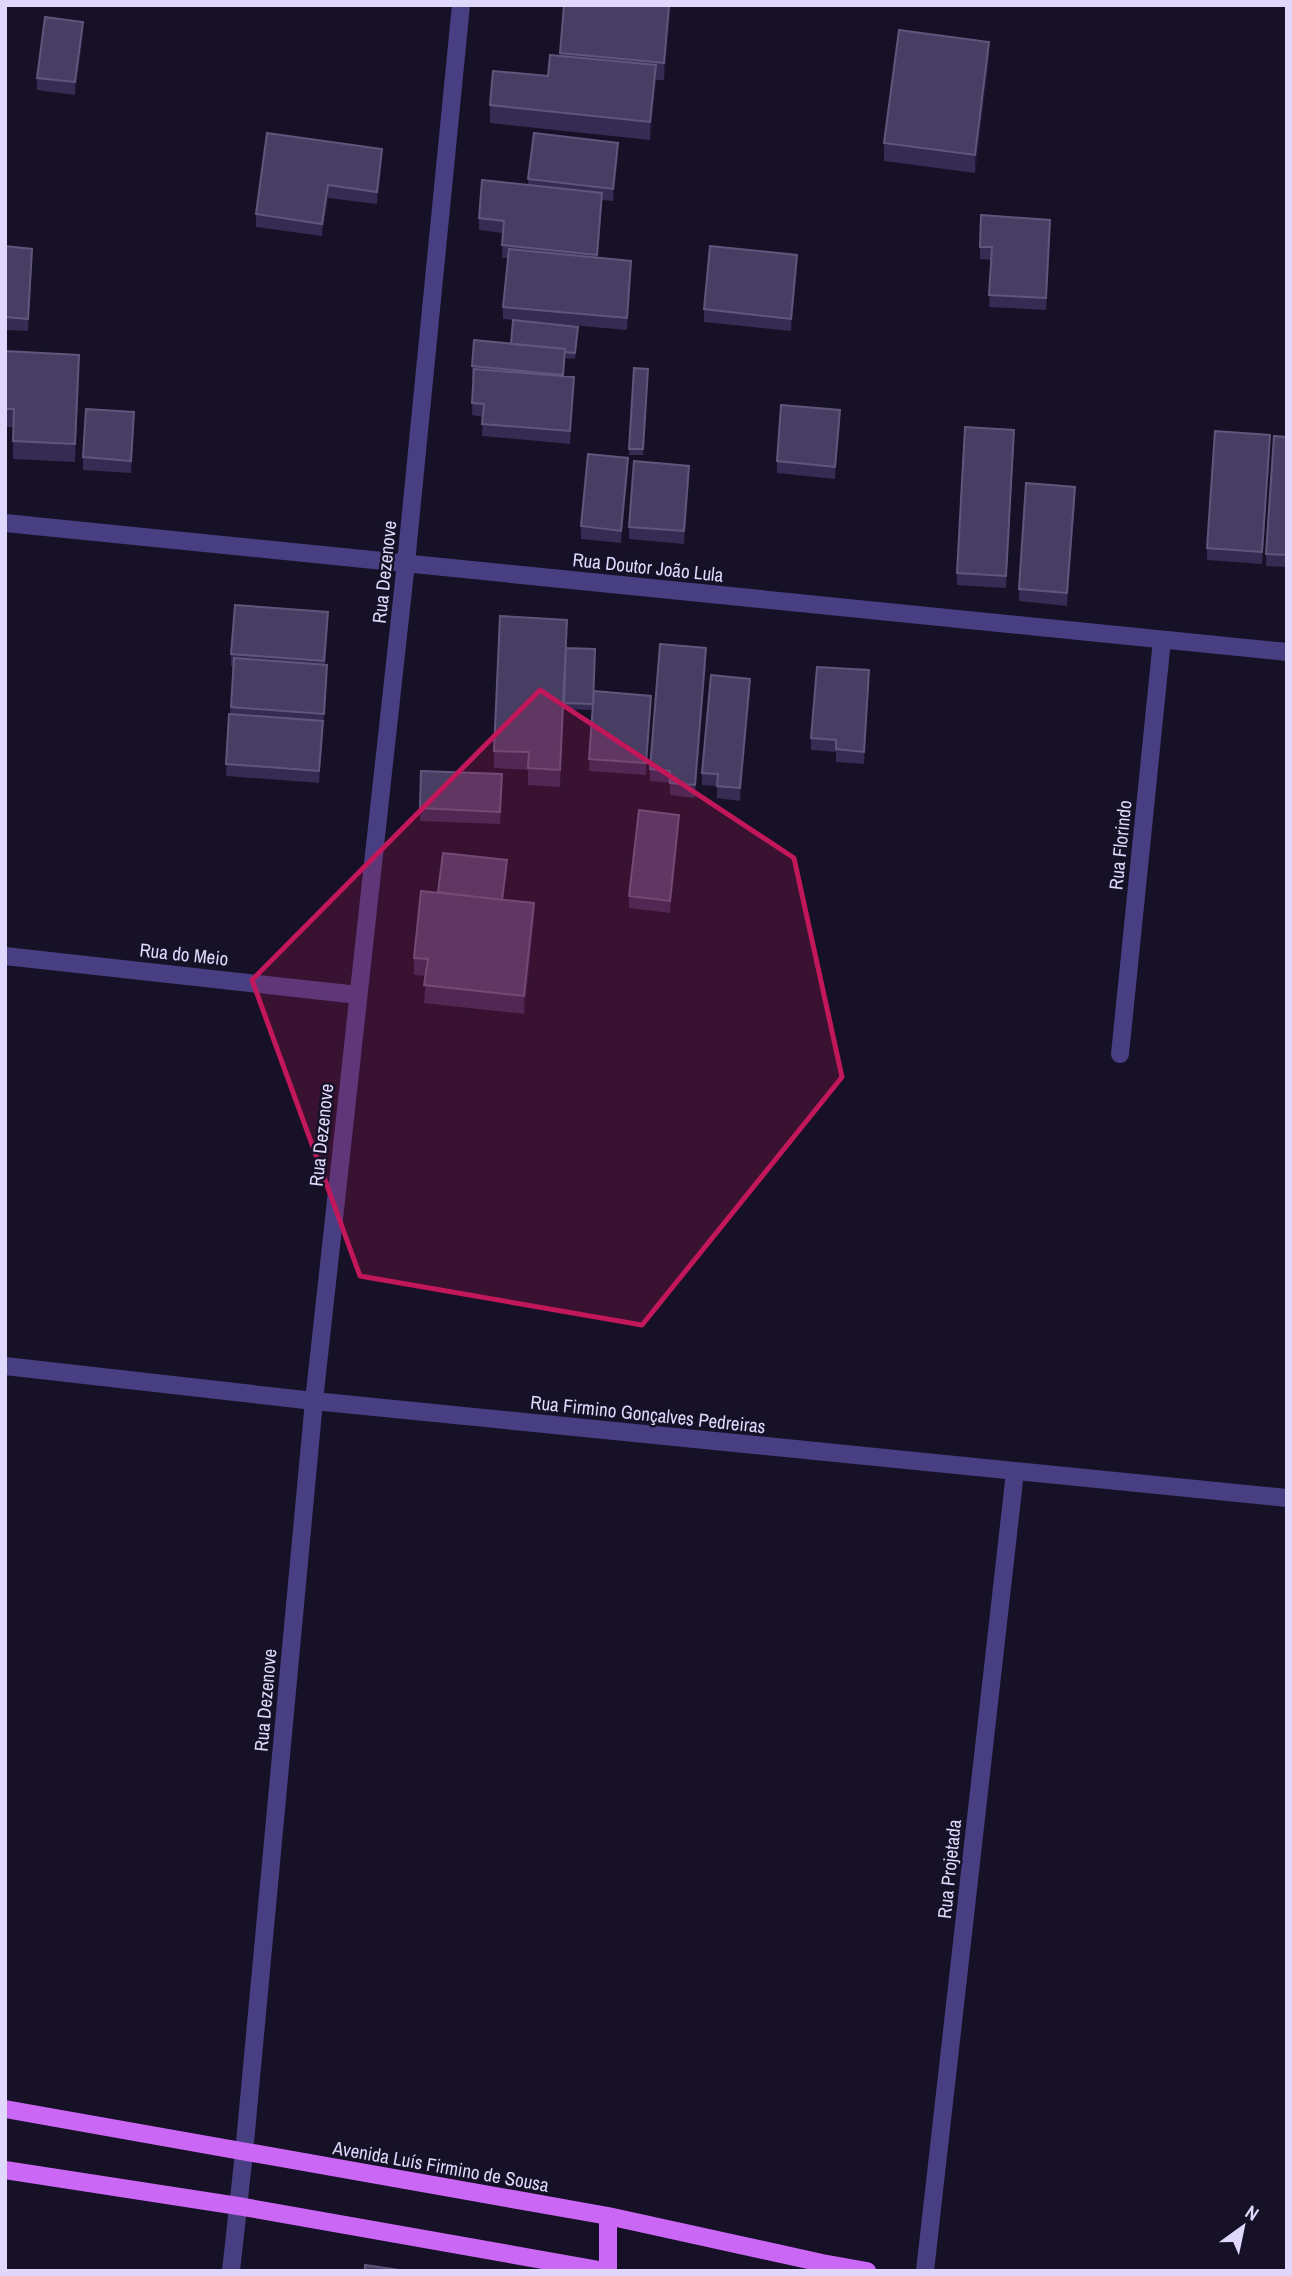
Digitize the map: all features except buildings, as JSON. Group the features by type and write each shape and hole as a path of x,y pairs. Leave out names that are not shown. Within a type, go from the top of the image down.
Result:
{"main road":[{"name":"Avenida Luís Firmino de Sousa","path":"5,2109 608,2216 822,2267 867,2271"},
{"path":"5,2170 237,2206 606,2271 608,2216"}],"street":[{"name":"Rua Dezenove","path":"231,2271 314,1401 407,564 461,5"},
{"name":"Rua Doutor João Lula","path":"5,523 1287,652"},
{"name":"Rua Florindo","path":"1120,1054 1162,640"},
{"name":"Rua do Meio","path":"5,956 358,995"},
{"name":"Rua Firmino Gonçalves Pedreiras","path":"5,1366 314,1401 1287,1498"},
{"name":"Rua Projetada","path":"925,2271 1015,1472"}],"highlighted area":[{"path":"540,690 794,858 842,1077 642,1325 360,1276 252,980"}]}
